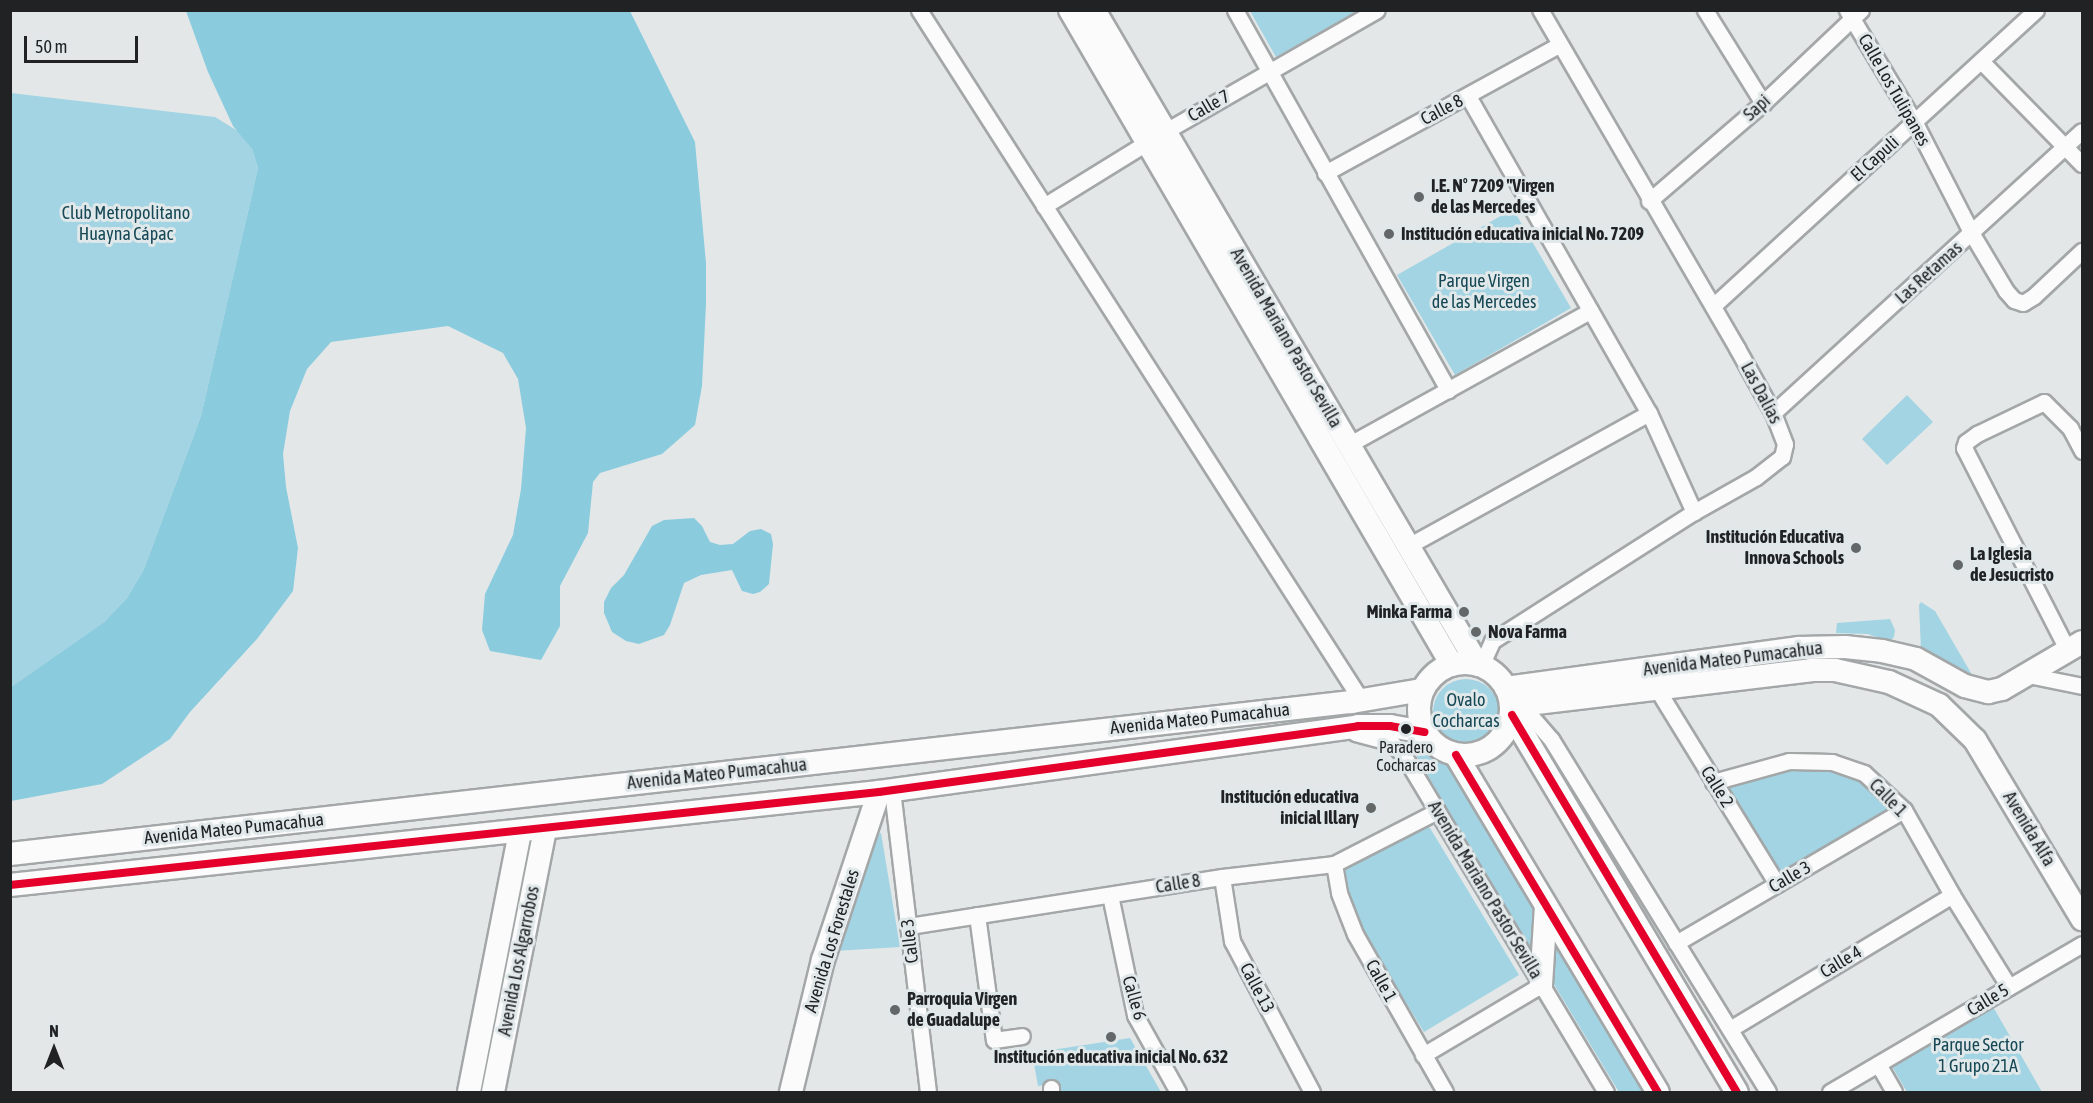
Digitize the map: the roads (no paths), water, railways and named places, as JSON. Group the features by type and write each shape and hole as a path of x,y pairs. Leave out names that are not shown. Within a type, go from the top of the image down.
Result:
{"main road":[{"name":"Avenida Mariano Pastor Sevilla","path":"1070,10 1155,137 1348,445 1480,666"},
{"name":"Avenida Mariano Pastor Sevilla","path":"1094,10 1155,137 1452,665"},
{"name":"Avenida Mateo Pumacahua","path":"1510,704 1799,648 1882,651 1916,659 1965,686 1988,692 2002,689 2075,647"},
{"path":"1510,704 1503,735 1494,745 1476,754 1456,755 1443,751 1424,732 1419,719 1418,704 1422,690 1440,670 1452,665 1480,666 1499,678 1510,704 1737,1092"},
{"name":"Avenida Mateo Pumacahua","path":"1510,704 1810,670 1835,670 1889,682 1939,705 1975,740"},
{"name":"Avenida Mateo Pumacahua","path":"10,854 1361,700 1422,690"},
{"name":"Avenida Mateo Pumacahua","path":"10,885 886,791 1332,729 1372,725 1424,732"},
{"name":"Avenida Alfa","path":"1975,740 2082,919"},
{"path":"1456,755 1658,1092"},
{"name":"Avenida Los Forestales","path":"791,1092 823,960 886,791"},
{"name":"Avenida Los Algarrobos","path":"493,1092 545,829"},
{"name":"Avenida Los Algarrobos","path":"469,1092 520,832"},
{"path":"1542,985 1546,906"}],"street":[{"path":"919,10 1361,700"},
{"path":"1235,10 1448,390"},
{"name":"Calle 7","path":"1044,206 1155,137 1377,10"},
{"name":"Las Dalias","path":"1480,666 1492,640 1694,512 1756,477 1782,457 1784,439 1773,413 1713,306 1540,10"},
{"path":"1705,10 1763,103"},
{"name":"El Capuli","path":"1713,306 2036,10"},
{"name":"Sapi","path":"1650,201 1763,103 1853,13"},
{"name":"Calle Los Tulipanes","path":"1853,13 1915,123 1972,234 2006,291 2014,300 2023,303 2034,296 2082,251"},
{"name":"Calle 8","path":"1325,173 1559,45"},
{"path":"1981,61 2067,146 2082,164"},
{"path":"1468,96 1648,413 1694,512"},
{"name":"Las Retamas","path":"1773,413 1972,234 2082,131"},
{"path":"1348,445 1590,311"},
{"path":"2075,647 1964,448 1966,442 1977,434 2044,402 2070,428 2082,451"},
{"path":"1408,546 1648,413"},
{"path":"2028,675 2082,686"},
{"name":"Calle 2","path":"1657,689 1777,884"},
{"path":"1510,704 1530,715 1551,740 1768,1092"},
{"name":"Avenida Mariano Pastor Sevilla","path":"1332,729 1392,743 1404,756 1603,1091"},
{"name":"Calle 1","path":"1713,782 1789,761 1832,762 1864,773 1904,810 1952,895 2009,987"},
{"name":"Calle 3","path":"886,791 909,926 928,1092"},
{"name":"Calle 3","path":"1676,943 1904,810"},
{"name":"Calle 8","path":"909,926 1222,878 1334,864 1437,811"},
{"name":"Calle 1","path":"1334,864 1347,915 1445,1092"},
{"name":"Calle 13","path":"1222,878 1232,941 1311,1092"},
{"name":"Calle 6","path":"1110,895 1135,1016 1178,1092"},
{"name":"Calle 4","path":"1730,1029 1952,895"},
{"path":"977,915 994,1040 1022,1036"},
{"name":"Calle 5","path":"1830,1092 2082,944"},
{"path":"1423,1055 1542,985"},
{"path":"1878,1064 1894,1092"}],"place":[{"name":"I.E. N° 7209 \"Virgen de las Mercedes","path":"1419,197"},
{"name":"Institución educativa inicial No. 7209","path":"1389,234"},
{"name":"Institución Educativa Innova Schools","path":"1856,548"},
{"name":"La Iglesia de Jesucristo","path":"1958,565"},
{"name":"Minka Farma","path":"1464,612"},
{"name":"Nova Farma","path":"1476,632"},
{"name":"Paradero Cocharcas","path":"1406,729"},
{"name":"Institución educativa inicial Illary","path":"1371,808"},
{"name":"Parroquia Virgen de Guadalupe","path":"895,1010"},
{"name":"Institución educativa inicial No. 632","path":"1111,1037"}],"park label":[{"name":"Club Metropolitano Huayna Cápac","path":"126,224"},
{"name":"Parque Virgen de las Mercedes","path":"1484,292"},
{"name":"Ovalo Cocharcas","path":"1466,711"},
{"name":"Parque Sector 1 Grupo 21A","path":"1978,1056"}]}
